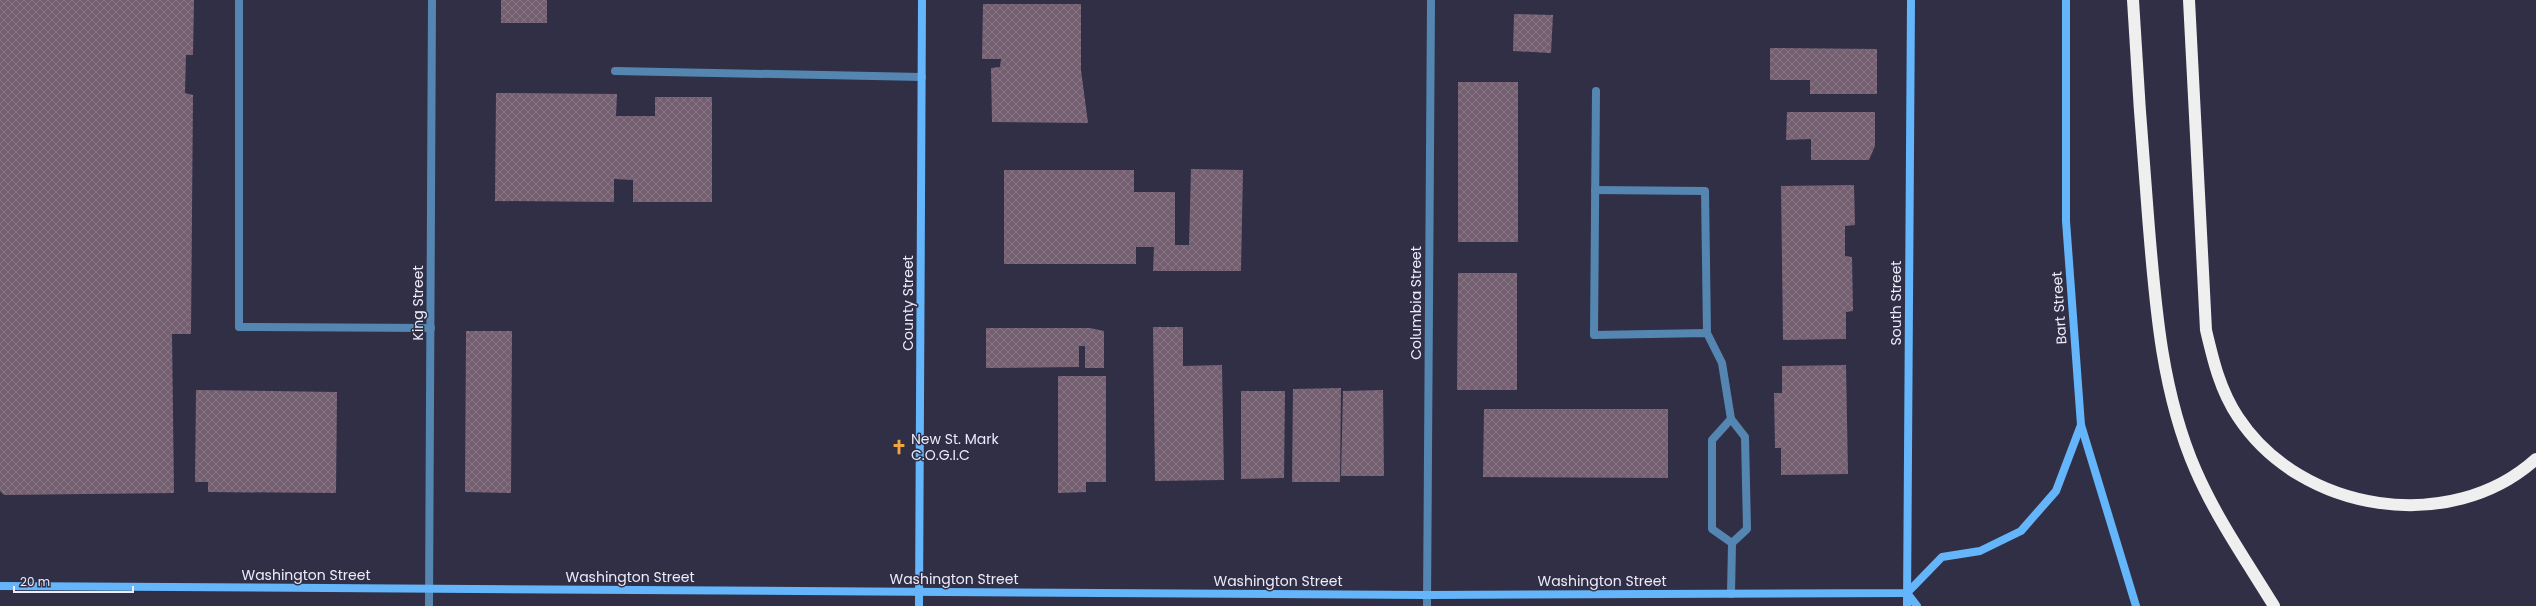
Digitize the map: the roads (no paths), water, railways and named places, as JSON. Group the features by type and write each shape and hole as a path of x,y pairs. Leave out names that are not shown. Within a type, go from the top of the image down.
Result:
{"highway":[{"path":"2133,0 2153,288 2162,354 2177,417 2196,471 2223,524 2274,606"},
{"path":"2189,0 2206,330 2217,377 2238,417 2266,449 2298,476 2335,494 2382,504 2424,505 2462,500 2493,490 2518,476 2536,459"}],"street":[{"path":"239,0 239,327 431,328"},
{"name":"King Street","path":"429,606 432,0"},
{"name":"County Street","path":"919,606 922,0"},
{"name":"Columbia Street","path":"1427,606 1431,0"},
{"name":"South Street","path":"1907,606 1911,0"},
{"name":"Bart Street","path":"2066,0 2066,220 2081,425 2136,606"},
{"path":"616,71 922,77"},
{"path":"1596,91 1594,335 1707,333"},
{"path":"1595,190 1705,191 1707,333 1722,363 1731,419 1746,437 1747,529 1732,543 1731,594"},
{"path":"1731,419 1712,440 1712,529 1732,543"},
{"path":"1917,606 1907,593 1942,557 1980,551 2021,531 2056,491 2081,425"},
{"name":"Washington Street","path":"0,586 1427,595 1907,593"}],"place":[{"name":"New St. Mark C.O.G.I.C","path":"899,447"}]}
